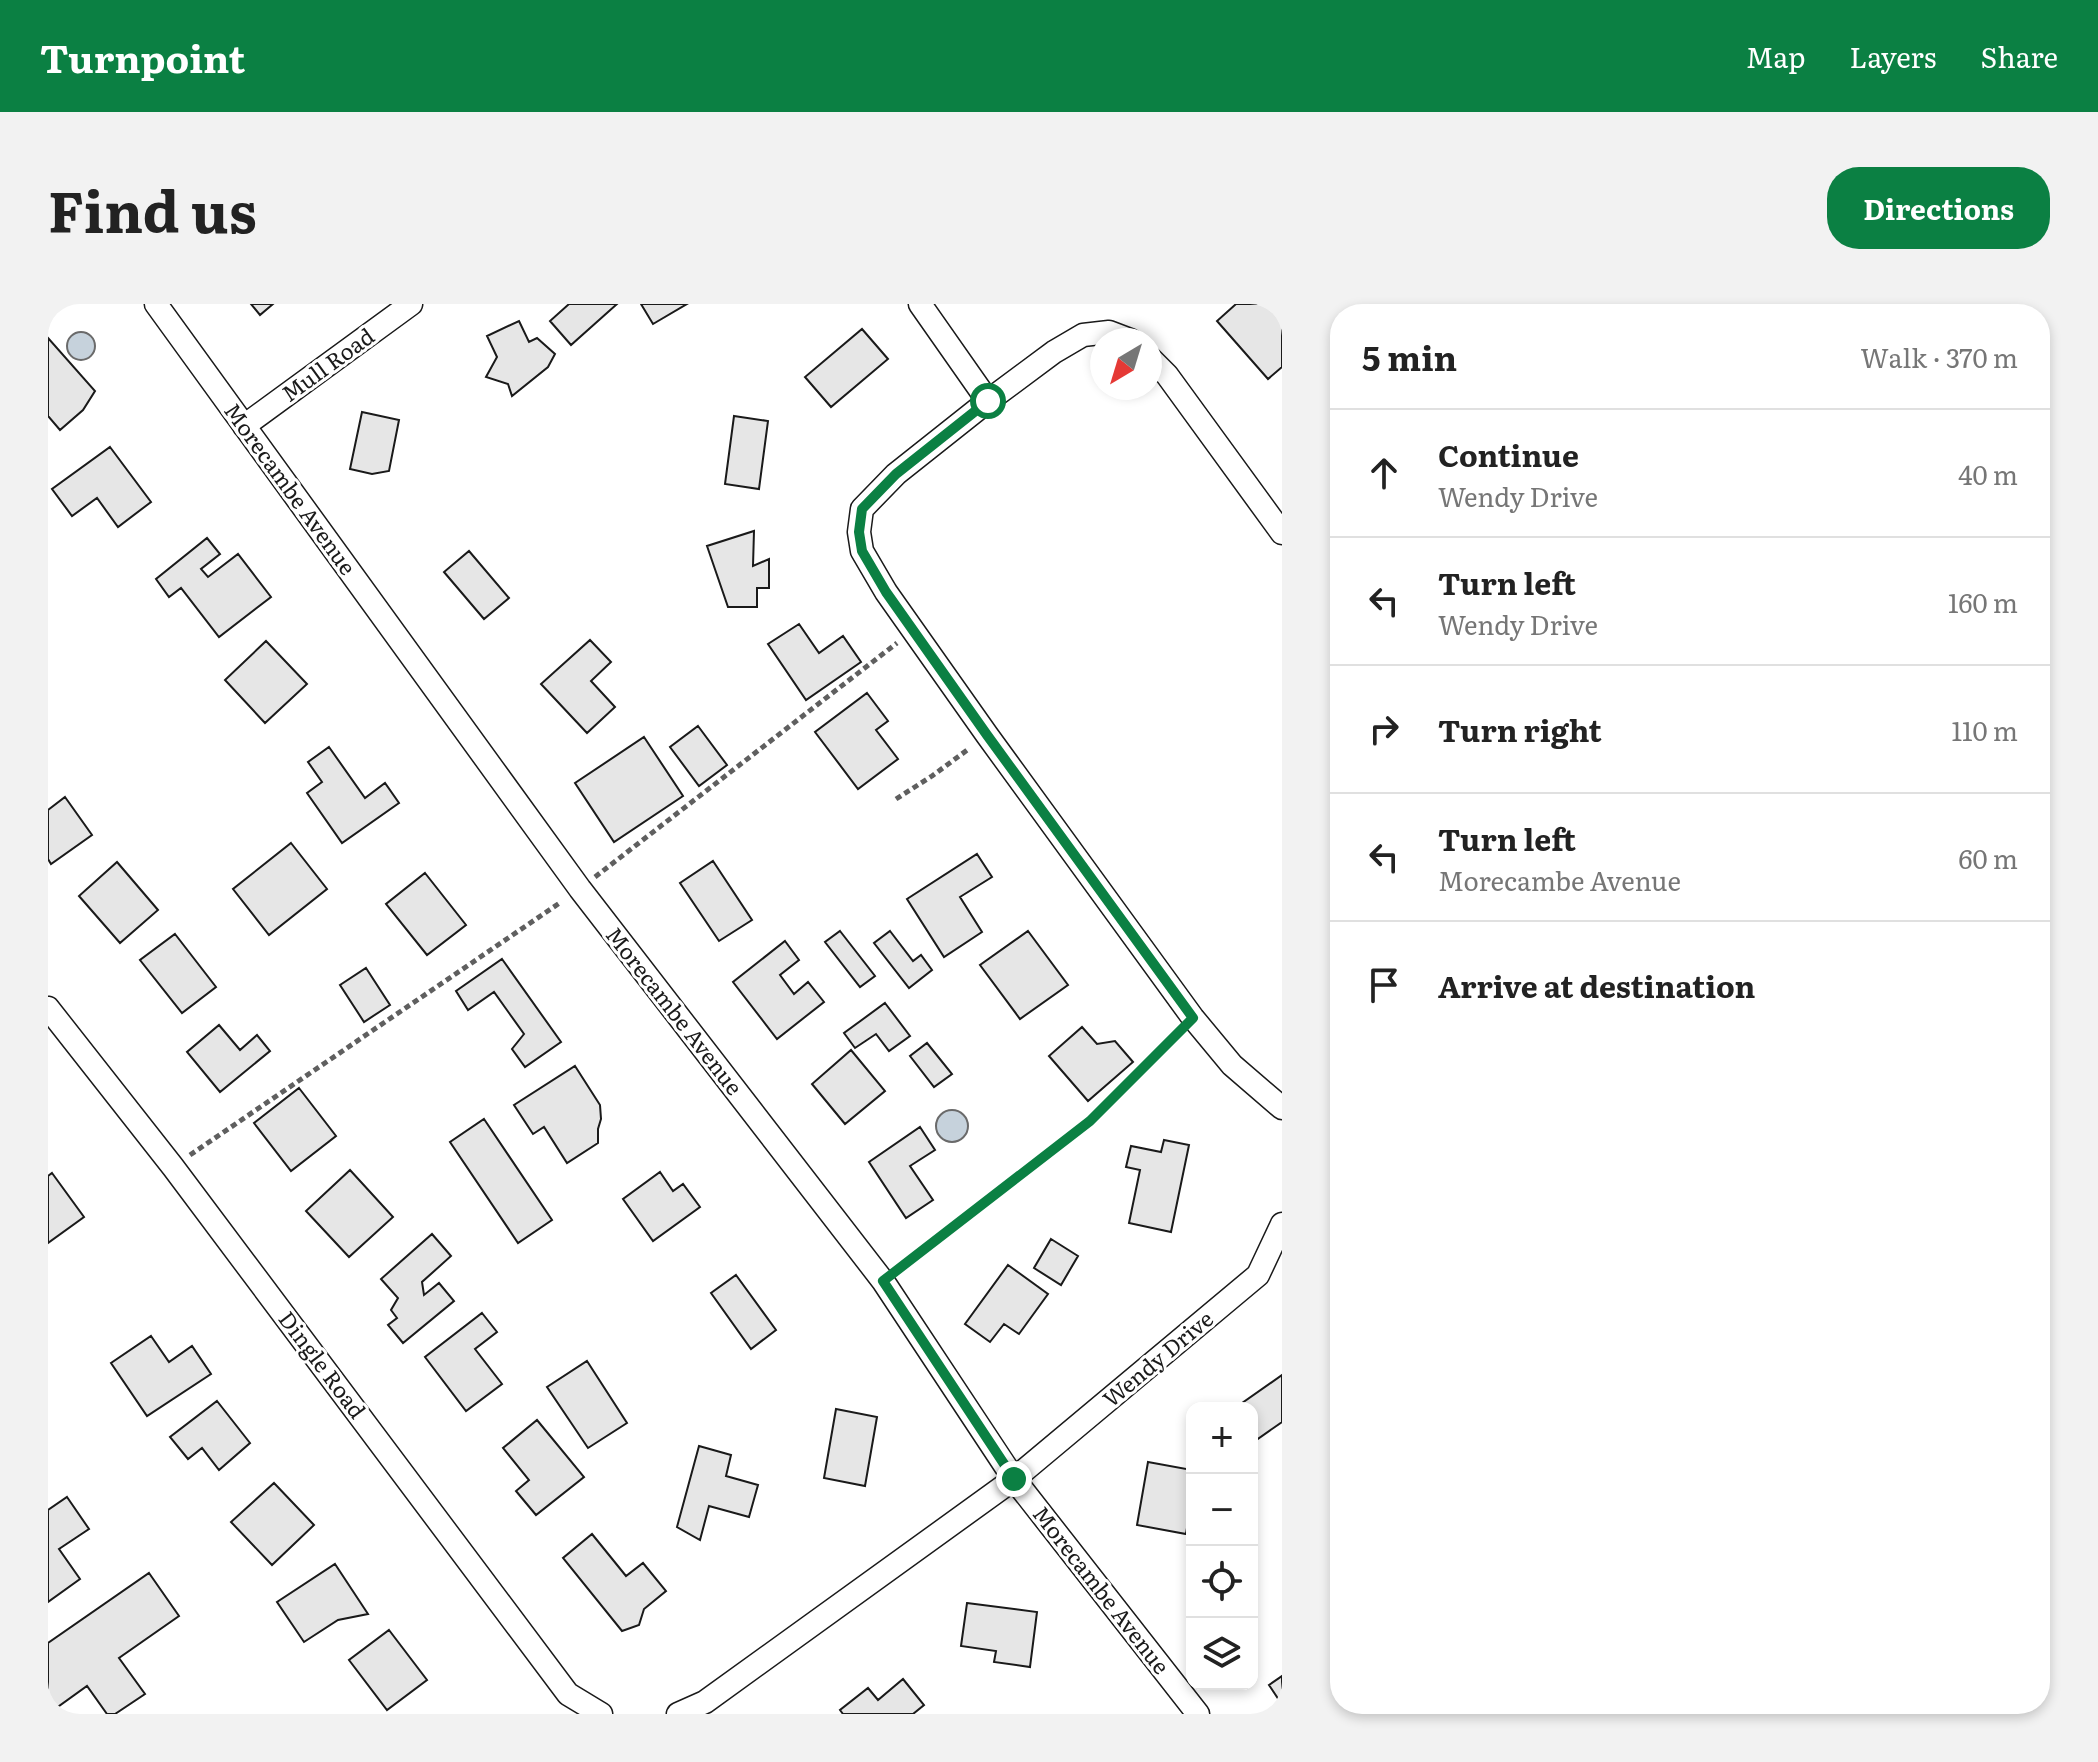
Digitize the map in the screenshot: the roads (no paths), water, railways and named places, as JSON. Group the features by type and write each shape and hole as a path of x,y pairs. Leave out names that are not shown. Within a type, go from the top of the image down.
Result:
{"street":[{"name":"Morecambe Avenue","path":"156,304 580,889 883,1281 1014,1479 1198,1714"},
{"name":"Mull Road","path":"244,426 411,304"},
{"path":"920,304 988,401"},
{"path":"1090,334 1054,352 896,474 862,509 859,532 862,551 886,592 987,735 1193,1018 1232,1065 1282,1108"},
{"path":"1162,370 1282,533"},
{"name":"Dingle Road","path":"48,1008 173,1167 568,1694 601,1714"},
{"name":"Wendy Drive","path":"1014,1479 1258,1275 1282,1224"},
{"path":"678,1714 705,1702 1014,1479"}]}
